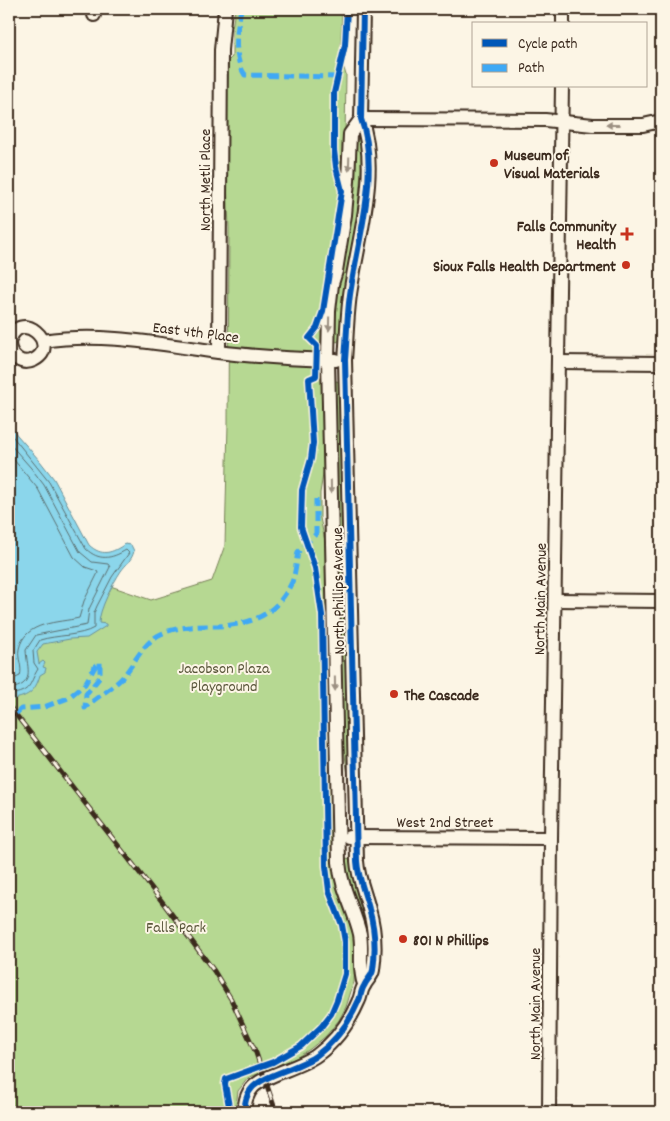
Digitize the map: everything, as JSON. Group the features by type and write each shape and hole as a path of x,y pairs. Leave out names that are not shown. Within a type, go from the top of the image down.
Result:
{"street":[{"name":"North Metli Place","path":"219,352 221,50 225,9"},
{"name":"North Phillips Avenue","path":"244,1112 246,1097 251,1088 301,1064 317,1055 328,1045 350,1017 364,984 372,976 375,959 374,936 369,907 358,873 356,837 345,360 351,288 368,181 367,134 361,118 362,9"},
{"path":"563,9 563,22"},
{"name":"North Main Avenue","path":"549,1112 562,88"},
{"name":"North Phillips Avenue","path":"361,118 350,134 345,215 329,311 328,360 338,837 341,878 360,934 362,952 360,974 364,984"},
{"path":"361,118 562,122 593,125 643,124 661,121"},
{"path":"23,327 34,329 43,341 41,352 33,360 27,362 16,358 12,354 9,343 13,332 23,327"},
{"name":"East 4th Place","path":"43,341 71,337 150,341 219,352 345,360"},
{"path":"558,362 661,364"},
{"path":"555,600 661,601"},
{"name":"West 2nd Street","path":"338,837 551,838"}],"green space":[{"name":"Falls Park","path":"235,9 342,9 341,50 346,75 345,137 325,462 320,493 320,518 327,550 334,846 356,944 354,982 346,1007 339,1020 326,1036 296,1058 248,1078 238,1091 235,1112 9,1112 9,498 96,581 151,600 212,581 225,545 229,228 226,158 228,61 232,57 232,29"},
{"path":"356,139 360,139 362,143 359,193 340,340 337,342 333,340 333,337"},
{"path":"334,382 340,383 346,587 338,588"},
{"path":"338,604 346,604 350,774 348,775 341,729"},
{"path":"346,858 351,859 366,915 370,947 367,948 349,888 344,860"}],"water":[{"path":"9,423 54,479 89,545 98,551 107,552 116,550 125,544 131,545 134,551 114,582 104,604 99,623 106,624 106,626 87,638 43,644 37,652 39,664 43,661 45,663 43,667 46,668 45,672 40,675 33,690 25,696 9,700"}],"railway":[{"path":"9,706 214,971 231,999 256,1053 276,1112"}],"marked path":[{"path":"241,9 237,34 237,51 238,60 245,75 338,77"},
{"path":"9,726 12,717 21,709 44,707 68,698 85,684 96,665 100,662 100,677 86,694 85,708 121,679 149,642 161,634 182,628 242,623 262,616 271,610 286,593 292,582 298,552 316,534 316,499"}],"cycle path":[{"path":"230,1112 225,1084 226,1079 273,1062 301,1046 321,1027 331,1014 345,974 345,942 342,925 329,891 326,866 322,615 315,568 301,527 302,490 311,459 313,443 309,379 316,376 317,346 309,338 317,328 323,311 342,191 334,150 334,93 345,45 347,9"},
{"path":"244,1112 247,1096 259,1082 310,1060 336,1037 347,1023 355,1008 363,988 371,976 374,962 373,924 360,879 357,861 345,360 350,297 363,225 368,181 369,159 361,119 363,9"}],"place":[{"name":"Museum of Visual Materials","path":"494,163"},
{"name":"Falls Community Health","path":"627,234"},
{"name":"Sioux Falls Health Department","path":"626,265"},
{"name":"The Cascade","path":"394,694"},
{"name":"801 N Phillips","path":"403,939"}],"park label":[{"name":"Jacobson Plaza Playground","path":"224,676"}]}
